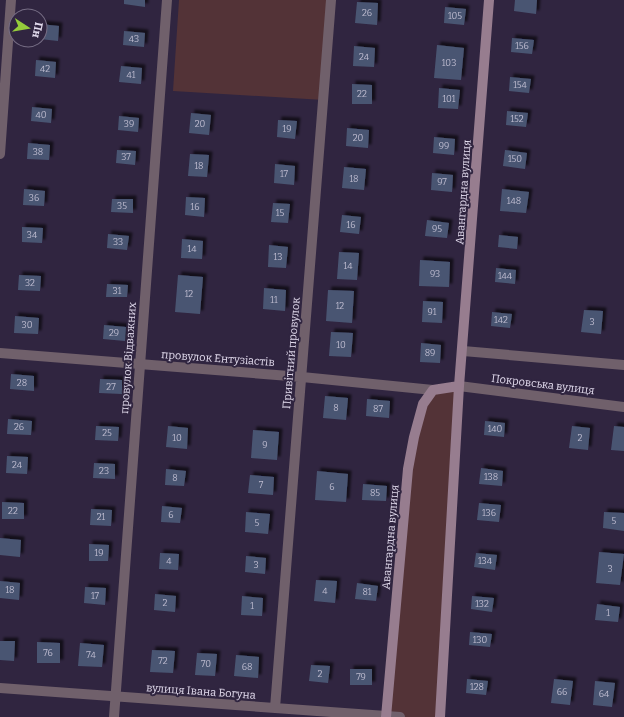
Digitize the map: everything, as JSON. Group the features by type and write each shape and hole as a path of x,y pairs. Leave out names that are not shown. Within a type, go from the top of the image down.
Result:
{"street":[{"path":"0,154 11,0"},
{"name":"провулок Відважних","path":"114,717 167,0"},
{"name":"Привітний провулок","path":"275,708 331,0"},
{"name":"Авангардна вулиця","path":"440,717 459,386 489,0"},
{"path":"462,351 624,365"},
{"name":"провулок Ентузіастів","path":"0,353 302,376 433,390"},
{"path":"433,390 459,386"},
{"name":"Покровська вулиця","path":"459,386 624,407"},
{"name":"Авангардна вулиця","path":"386,716 408,470 414,437 423,404 433,390"},
{"name":"вулиця Івана Богуна","path":"0,688 400,717"}],"shaded area":[{"path":"179,0 331,0 324,100 173,91"},
{"path":"459,386 440,717 386,717 414,437 433,390"}],"building":[{"path":"124,0 145,0 145,7 124,4"},
{"path":"515,0 537,0 536,14 514,11"},
{"path":"357,2 378,3 377,25 355,23"},
{"path":"445,7 466,9 464,25 444,23"},
{"path":"48,25 59,26 58,41 48,40"},
{"path":"124,31 145,33 144,47 123,45"},
{"path":"512,38 534,40 532,54 511,52"},
{"path":"437,45 464,48 461,80 434,78"},
{"path":"354,46 375,48 374,67 353,66"},
{"path":"36,60 56,62 55,78 35,76"},
{"path":"121,66 142,68 141,84 119,82"},
{"path":"510,77 531,79 529,93 509,91"},
{"path":"352,84 372,85 372,104 352,104"},
{"path":"439,88 460,90 458,109 438,108"},
{"path":"32,107 52,109 51,123 31,121"},
{"path":"507,111 528,113 526,127 506,125"},
{"path":"191,113 211,115 209,135 189,133"},
{"path":"119,116 139,118 138,132 118,130"},
{"path":"278,120 297,121 295,139 277,137"},
{"path":"347,128 369,130 368,148 346,146"},
{"path":"434,137 455,139 454,155 433,153"},
{"path":"28,143 50,145 49,160 27,159"},
{"path":"117,150 136,151 135,165 116,163"},
{"path":"505,150 527,153 525,169 503,166"},
{"path":"190,154 209,155 207,177 188,176"},
{"path":"275,164 295,166 294,185 274,183"},
{"path":"344,167 366,169 364,190 342,188"},
{"path":"432,173 453,175 452,192 431,190"},
{"path":"24,189 45,191 44,206 23,205"},
{"path":"502,189 529,192 526,213 500,211"},
{"path":"186,197 205,198 204,217 185,215"},
{"path":"112,199 133,199 133,213 111,212"},
{"path":"273,203 290,204 288,223 271,222"},
{"path":"342,215 361,217 359,234 340,232"},
{"path":"427,220 449,223 447,238 425,236"},
{"path":"22,227 43,228 42,243 22,242"},
{"path":"108,234 129,236 127,250 107,248"},
{"path":"499,235 518,237 517,249 498,247"},
{"path":"182,239 203,241 202,259 181,258"},
{"path":"269,245 288,247 286,268 268,267"},
{"path":"339,252 359,253 357,280 337,279"},
{"path":"420,260 450,262 449,287 419,286"},
{"path":"496,268 516,270 515,284 495,282"},
{"path":"19,275 41,276 40,291 18,290"},
{"path":"178,275 203,277 200,314 175,312"},
{"path":"107,284 128,285 127,297 106,297"},
{"path":"264,288 286,290 285,311 263,309"},
{"path":"328,290 354,291 352,323 326,321"},
{"path":"423,301 443,302 442,323 422,322"},
{"path":"584,310 603,311 601,334 581,332"},
{"path":"492,312 512,314 510,328 491,326"},
{"path":"15,316 39,318 38,334 14,333"},
{"path":"104,325 126,327 125,341 103,339"},
{"path":"331,332 353,333 351,357 329,356"},
{"path":"421,343 441,345 440,363 420,362"},
{"path":"11,374 34,376 34,391 10,389"},
{"path":"100,379 122,380 122,394 99,393"},
{"path":"325,396 348,398 346,420 323,418"},
{"path":"367,399 390,401 389,418 366,416"},
{"path":"8,419 32,421 31,435 7,434"},
{"path":"485,421 505,423 504,437 484,435"},
{"path":"96,426 119,427 118,441 95,440"},
{"path":"168,426 188,428 187,449 166,447"},
{"path":"572,426 590,428 588,450 569,448"},
{"path":"614,426 624,427 624,451 611,450"},
{"path":"253,430 279,432 277,460 251,458"},
{"path":"7,456 28,457 27,474 6,473"},
{"path":"94,463 115,464 115,479 93,478"},
{"path":"481,468 503,471 502,486 479,484"},
{"path":"166,469 186,471 184,486 165,485"},
{"path":"317,471 348,474 346,502 315,500"},
{"path":"250,475 274,477 273,495 248,493"},
{"path":"363,484 387,486 386,501 362,500"},
{"path":"2,502 24,503 24,519 2,519"},
{"path":"479,503 501,505 499,522 477,520"},
{"path":"162,506 182,508 180,523 161,522"},
{"path":"91,509 112,510 111,526 90,525"},
{"path":"246,512 270,514 268,534 245,532"},
{"path":"604,512 624,513 624,531 603,528"},
{"path":"0,538 21,540 20,557 0,555"},
{"path":"89,544 109,545 108,561 89,561"},
{"path":"599,552 624,554 620,585 596,583"},
{"path":"160,553 179,554 178,570 159,569"},
{"path":"476,553 497,555 495,570 474,567"},
{"path":"246,556 266,558 265,574 245,572"},
{"path":"316,580 337,581 335,603 314,601"},
{"path":"0,581 20,583 19,600 0,598"},
{"path":"357,583 378,586 376,601 355,599"},
{"path":"85,587 106,588 105,605 84,603"},
{"path":"155,594 176,596 175,612 154,610"},
{"path":"242,596 263,598 262,616 241,615"},
{"path":"472,596 494,598 492,612 471,609"},
{"path":"597,604 620,607 618,622 595,620"},
{"path":"470,632 492,634 490,647 469,645"},
{"path":"0,641 15,641 14,661 0,660"},
{"path":"37,642 60,643 60,663 37,663"},
{"path":"80,643 104,645 102,667 78,666"},
{"path":"152,650 175,651 173,673 150,672"},
{"path":"197,653 217,654 215,676 195,675"},
{"path":"236,655 259,657 258,678 234,676"},
{"path":"311,665 330,666 328,683 309,681"},
{"path":"350,669 372,669 372,685 350,685"},
{"path":"467,679 488,681 486,695 466,693"},
{"path":"554,679 573,681 570,705 551,703"},
{"path":"595,681 615,683 612,707 593,705"}]}
